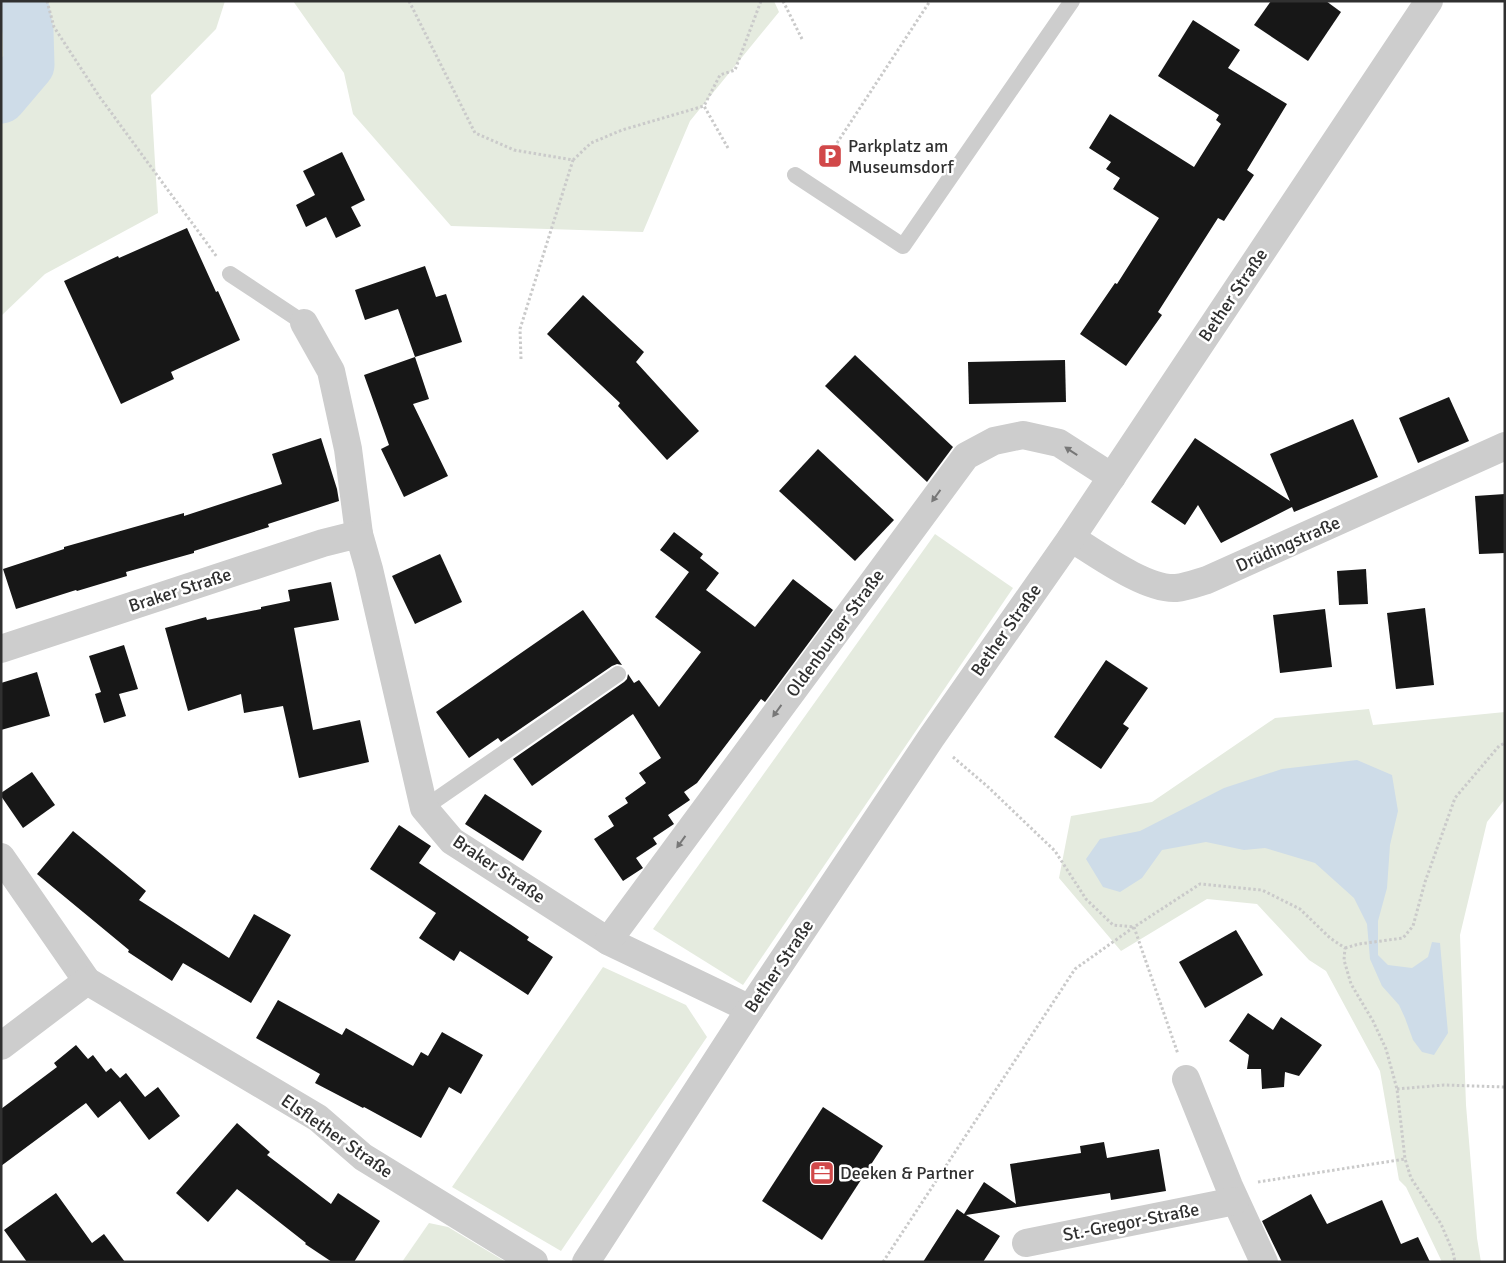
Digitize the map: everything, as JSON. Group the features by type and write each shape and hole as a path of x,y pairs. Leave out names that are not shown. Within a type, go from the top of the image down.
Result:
{"street":[{"name":"Bether Straße","path":"586,1262 750,1009 931,738 1071,538 1429,1"},
{"name":"Braker Straße","path":"304,323 330,371 348,449 359,534 369,569 424,808 452,840 608,941 750,1009"},
{"name":"Oldenburger Straße","path":"608,941 966,456 994,440 1023,435 1059,444 1112,477"},
{"name":"Drüdingstraße","path":"1071,538 1140,580 1156,586 1176,588 1207,580 1505,446"},
{"name":"Braker Straße","path":"1,649 323,543 359,534"},
{"name":"Elsflether Straße","path":"8,866 87,982 318,1118 363,1156 534,1262"},
{"path":"1,1046 87,982"},
{"path":"1186,1079 1232,1194 1264,1262"},
{"name":"St.-Gregor-Straße","path":"1026,1243 1232,1194"}],"lane":[{"path":"795,175 903,246 1072,1"},
{"path":"230,274 304,323"},
{"path":"424,808 618,674"}],"path":[{"path":"47,1 54,27 100,96 230,274"},
{"path":"409,1 475,133 514,150 573,160"},
{"path":"521,359 520,329 573,160 591,143 614,133 704,106 720,75 735,70 761,1"},
{"path":"783,1 803,41"},
{"path":"838,143 930,1"},
{"path":"704,106 728,148"},
{"path":"931,738 987,786 1055,851 1086,898 1113,925 1134,927"},
{"path":"883,1262 1075,969 1134,927 1200,884 1262,890 1300,909 1330,938 1345,948 1359,944 1403,938 1412,926 1425,882 1455,798 1499,746 1505,743"},
{"path":"1134,927 1186,1079"},
{"path":"1345,948 1344,960 1351,984 1373,1021 1386,1049 1397,1089 1405,1159 1411,1178 1441,1224 1453,1252 1454,1262"},
{"path":"1397,1089 1444,1086 1505,1087"},
{"path":"1232,1194 1405,1159"}],"shaded area":[{"path":"1,1 225,1 216,29 151,95 158,213 45,274 1,316"},
{"path":"293,1 774,1 779,12 690,121 643,232 451,226 353,114 344,73"},
{"path":"935,534 1013,588 743,985 653,929"},
{"path":"1369,709 1373,725 1505,712 1505,799 1487,822 1460,935 1466,1105 1477,1238 1481,1262 1442,1262 1406,1187 1399,1180 1380,1071 1326,971 1309,960 1257,904 1207,899 1121,951 1059,878 1071,816 1152,802 1275,718"},
{"path":"1357,760 1392,775 1398,811 1390,845 1387,888 1378,921 1378,955 1388,965 1412,968 1428,957 1432,942 1440,943 1448,1033 1434,1055 1422,1052 1413,1040 1399,1005 1382,986 1370,959 1367,924 1354,898 1315,863 1265,848 1244,850 1206,842 1162,850 1142,878 1120,892 1103,887 1086,859 1100,839 1140,831 1224,788 1282,769"},
{"path":"603,967 686,1005 707,1037 561,1251 452,1187"},
{"path":"429,1223 448,1227 506,1262 402,1262"}],"building":[{"path":"1271,1 1326,1 1341,12 1308,61 1254,25"},
{"path":"1193,20 1240,50 1228,68 1287,104 1247,170 1254,175 1224,221 1218,218 1158,312 1162,315 1126,366 1080,334 1115,283 1117,284 1159,218 1113,189 1120,178 1106,169 1111,162 1089,148 1110,114 1194,167 1221,124 1216,120 1219,115 1158,76"},
{"path":"342,152 365,200 351,207 361,226 336,238 326,217 306,227 296,205 315,195 303,171"},
{"path":"187,228 240,340 171,372 174,379 121,404 64,281 118,256 119,258"},
{"path":"425,266 436,297 446,294 462,342 415,357 398,309 365,320 355,290"},
{"path":"583,295 644,352 636,362 699,431 667,460 618,406 620,403 547,334"},
{"path":"855,355 953,447 927,482 825,386"},
{"path":"415,357 429,399 413,404 448,476 404,497 381,449 389,445 364,375"},
{"path":"1065,360 1066,402 969,404 968,362"},
{"path":"1449,397 1469,441 1418,463 1399,418"},
{"path":"1353,419 1378,477 1294,512 1292,507 1221,543 1198,505 1185,525 1151,502 1195,438 1290,501 1270,454"},
{"path":"321,438 339,501 268,524 269,527 194,551 194,553 126,572 127,576 16,609 3,569 64,549 64,547 184,513 184,516 282,484 272,454"},
{"path":"818,449 894,520 855,561 779,491"},
{"path":"1505,494 1505,553 1479,554 1475,496"},
{"path":"674,532 703,554 700,558 719,573 706,590 755,627 793,579 833,610 765,702 761,699 697,783 684,792 690,800 668,815 674,824 653,838 657,844 636,858 643,868 623,881 594,839 614,826 608,816 628,803 625,798 646,783 639,773 661,758 633,714 532,786 513,759 624,682 628,674 634,683 639,680 659,707 701,652 655,617 689,572 660,550"},
{"path":"440,554 462,602 415,624 392,576"},
{"path":"1366,569 1368,604 1339,605 1337,571"},
{"path":"331,582 339,620 294,628 313,730 360,720 369,762 299,778 283,706 244,713 241,694 188,711 165,628 206,617 207,620 290,601 288,590"},
{"path":"1425,608 1434,685 1396,689 1387,613"},
{"path":"1325,609 1332,667 1280,673 1273,615"},
{"path":"583,610 622,665 612,666 501,742 498,738 469,758 436,712"},
{"path":"124,645 138,689 119,694 126,716 104,723 95,694 101,692 89,656"},
{"path":"1106,660 1148,688 1123,724 1129,728 1101,769 1054,737"},
{"path":"37,672 50,716 1,730 1,683"},
{"path":"32,772 55,805 23,828 1,796 1,793"},
{"path":"485,794 542,831 523,861 465,824"},
{"path":"399,825 431,846 419,863 529,937 527,940 553,957 528,995 460,951 454,961 419,938 436,913 370,869"},
{"path":"73,831 146,891 139,900 229,958 254,914 291,935 251,1003 183,963 172,981 128,952 129,950 37,874"},
{"path":"1236,930 1263,975 1205,1008 1179,962"},
{"path":"278,1000 342,1035 346,1028 413,1066 421,1052 428,1056 442,1032 483,1055 461,1094 449,1087 421,1138 315,1083 320,1074 256,1038"},
{"path":"1248,1013 1273,1030 1281,1017 1322,1045 1299,1076 1285,1072 1284,1087 1262,1089 1261,1069 1247,1069 1249,1055 1229,1041"},
{"path":"76,1045 88,1059 93,1055 106,1072 111,1068 120,1078 126,1073 145,1097 158,1087 180,1116 149,1140 120,1101 98,1118 86,1103 1,1166 1,1109 57,1067 54,1063"},
{"name":"Deeken & Partner","path":"823,1107 883,1146 822,1240 762,1201"},
{"path":"237,1123 270,1152 267,1155 331,1204 338,1193 380,1221 354,1262 332,1262 305,1244 237,1189 208,1222 176,1193"},
{"path":"1104,1142 1107,1158 1159,1149 1166,1191 1111,1200 1110,1193 966,1215 1000,1236 983,1262 923,1262 957,1209 964,1214 984,1182 1016,1204 1010,1164 1081,1153 1080,1146"},
{"path":"56,1193 92,1243 104,1234 125,1262 27,1262 4,1230"},
{"path":"1311,1194 1327,1224 1382,1200 1401,1244 1418,1237 1430,1262 1282,1262 1262,1221"}],"waterway":[{"path":"1,98 29,65 28,31 22,1"}],"place":[{"name":"Parkplatz am Museumsdorf","path":"830,156"},
{"name":"Deeken & Partner","path":"822,1173"}]}
